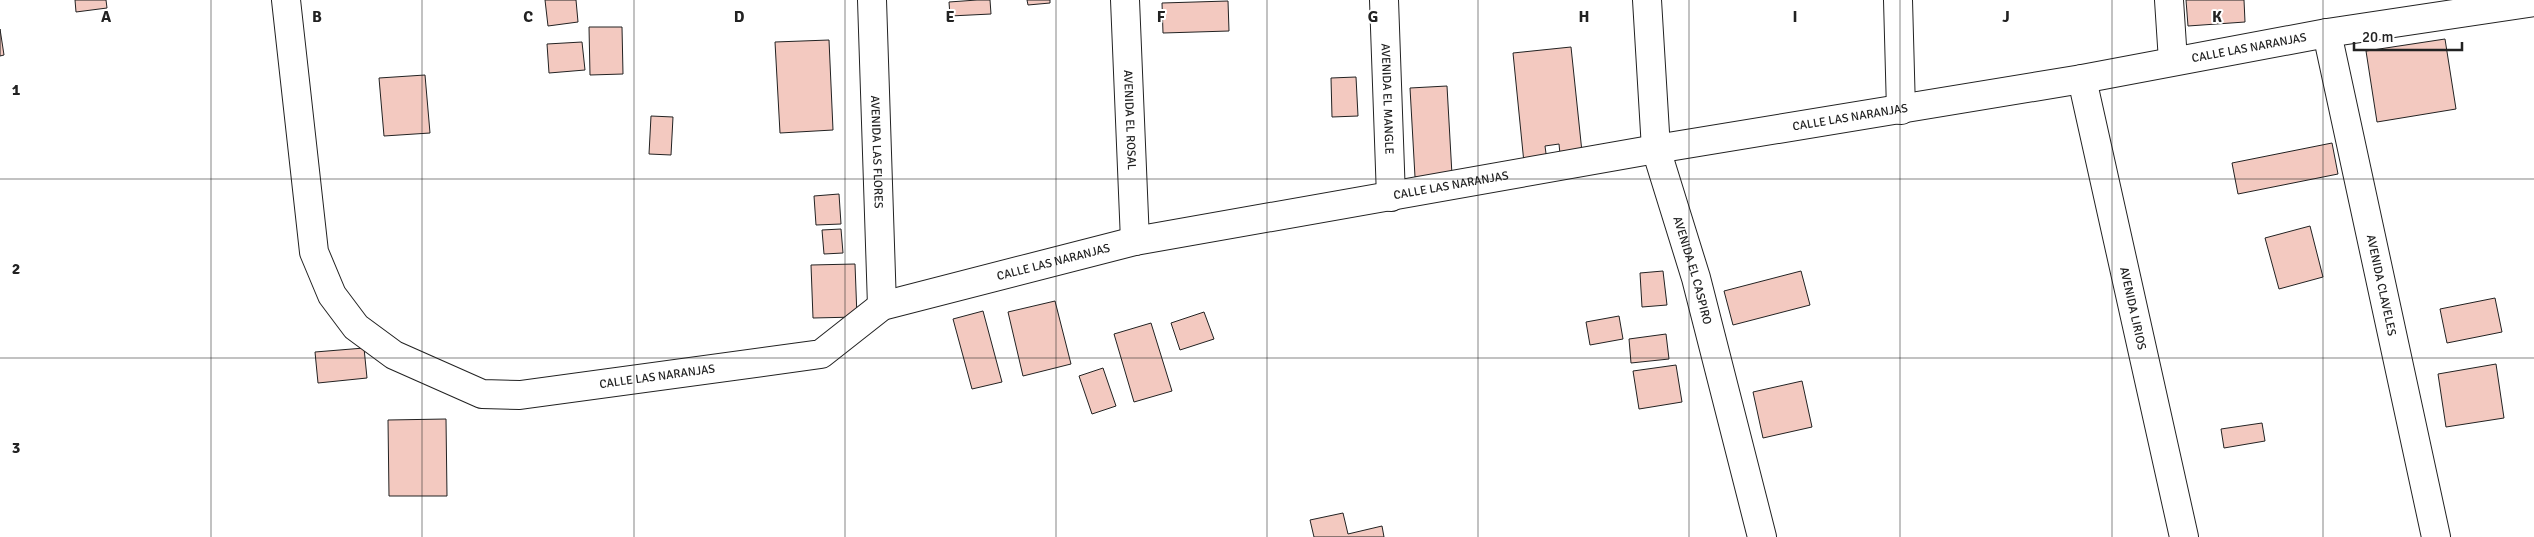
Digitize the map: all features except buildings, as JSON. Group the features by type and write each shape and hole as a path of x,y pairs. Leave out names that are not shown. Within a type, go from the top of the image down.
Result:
{"street":[{"name":"CALLE LAS NARANJAS","path":"286,0 314,252 332,295 356,327 394,355 482,394 520,395 821,354 882,306 1135,240 1391,197 1656,149 2082,79 2327,33 2415,10 2534,2"},
{"name":"AVENIDA LAS FLORES","path":"872,0 882,306"},
{"name":"AVENIDA EL ROSAL","path":"1125,0 1135,240"},
{"name":"AVENIDA EL MANGLE","path":"1384,0 1391,197"},
{"name":"AVENIDA EL CASPIRO","path":"1647,0 1656,149 1696,278 1762,537"},
{"path":"1898,0 1901,110"},
{"path":"2169,0 2172,61"},
{"name":"AVENIDA CLAVELES","path":"2327,33 2436,537"},
{"name":"AVENIDA LIRIOS","path":"2082,79 2184,537"}]}
